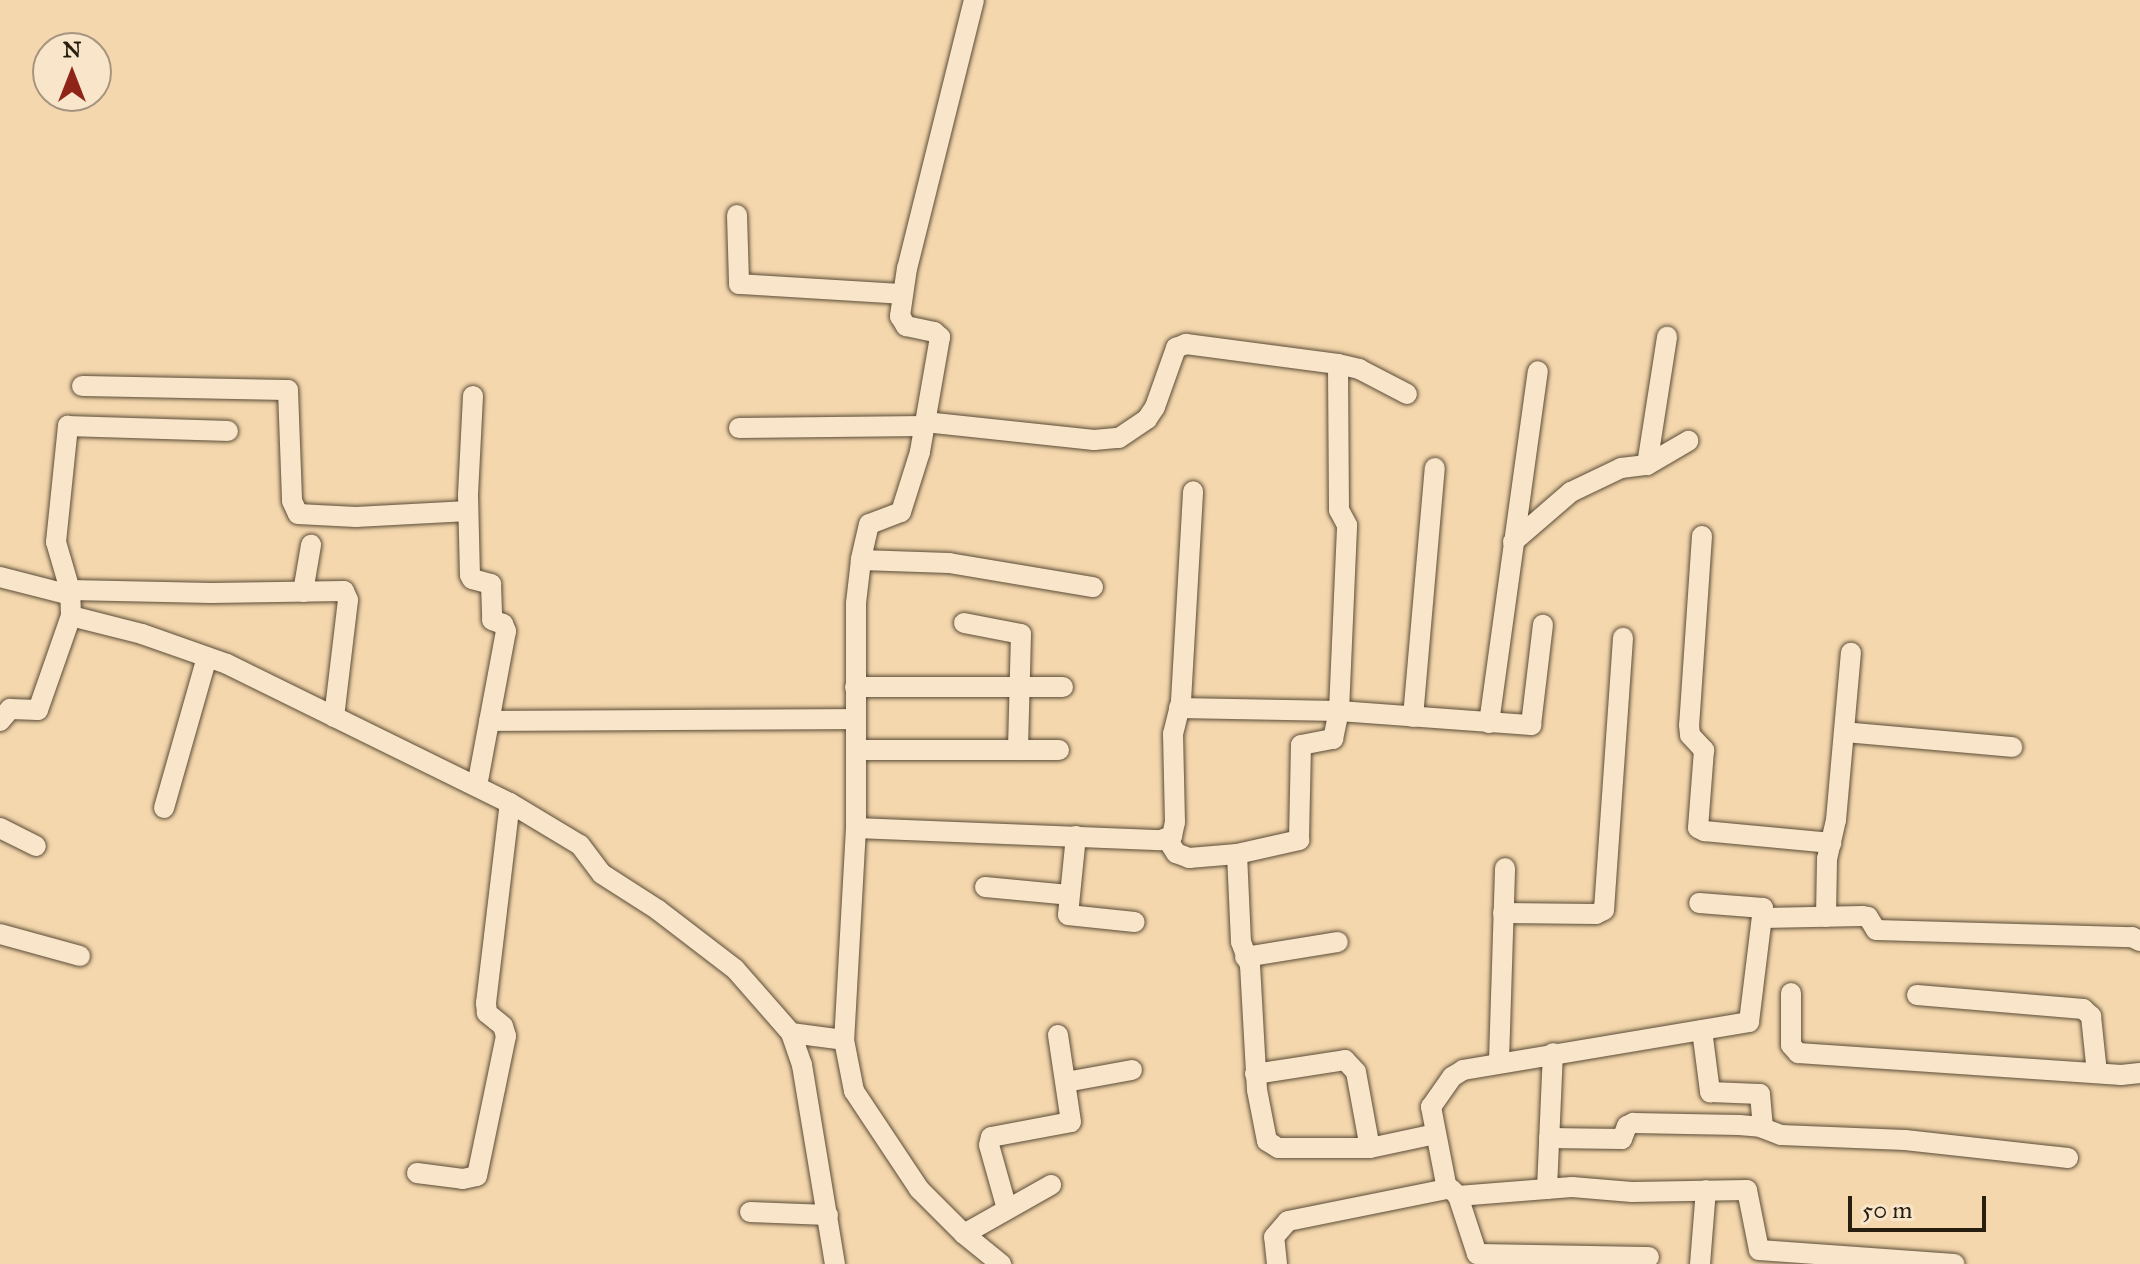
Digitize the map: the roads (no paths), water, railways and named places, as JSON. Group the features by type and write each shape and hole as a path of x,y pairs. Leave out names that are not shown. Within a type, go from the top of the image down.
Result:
{"street":[{"path":"974,0 903,294 901,322 940,337 920,452 901,512 869,524 861,560 855,687 856,828 844,1040 858,1100 928,1201 1001,1264"},
{"path":"737,215 739,284 903,294"},
{"path":"1647,465 1667,337"},
{"path":"739,428 925,424 1107,440 1129,433 1147,419 1155,407 1174,353 1180,345 1338,364 1359,369 1407,394"},
{"path":"1167,839 1182,857 1237,854 1299,840 1301,745 1333,739 1339,711 1347,525 1339,510 1338,364"},
{"path":"1489,723 1538,371"},
{"path":"82,386 288,390 292,501 298,514 356,517 468,511"},
{"path":"473,396 468,511 470,577 491,584 492,620 503,624 506,631 477,786"},
{"path":"3,712 38,710 70,600 56,542 68,426 228,431"},
{"path":"1513,542 1571,492 1621,468 1647,465 1688,441"},
{"path":"1413,717 1435,468"},
{"path":"856,828 1167,839 1172,836 1175,822 1173,734 1179,708 1193,540 1193,491"},
{"path":"1702,536 1689,725 1690,735 1704,750 1698,828 1831,843"},
{"path":"303,592 311,545"},
{"path":"861,560 949,563 1093,587"},
{"path":"0,577 70,600 129,630 207,657 510,803 580,845 602,874 658,910 735,969 791,1033 802,1065 835,1264"},
{"path":"70,600 344,591 348,600 334,717"},
{"path":"964,623 1019,632 1018,750"},
{"path":"1179,708 1339,711 1489,723 1533,723 1543,625"},
{"path":"1503,913 1596,914 1604,910 1623,638"},
{"path":"1826,917 1826,867 1851,653"},
{"path":"164,808 207,657"},
{"path":"855,687 1063,687"},
{"path":"489,721 856,719"},
{"path":"1844,732 2012,747"},
{"path":"856,750 1059,750"},
{"path":"417,1173 463,1179 477,1176 506,1036 506,1029 487,1013 486,1003 510,803"},
{"path":"0,828 36,846"},
{"path":"1076,836 1069,895 1070,918 1135,922"},
{"path":"1237,854 1241,942 1252,981 1255,1074 1264,1130 1272,1147 1352,1151 1436,1134"},
{"path":"1499,1061 1505,868"},
{"path":"985,887 1069,895"},
{"path":"1649,1257 1507,1260 1474,1252 1453,1192 1431,1107 1452,1077 1475,1066 1746,1024 1751,1019 1763,918 1761,907 1699,903"},
{"path":"1763,918 1867,916 1873,929 1880,931 2132,937 2140,941"},
{"path":"0,934 80,956"},
{"path":"1245,957 1338,942"},
{"path":"1791,993 1791,1045 1798,1053 2097,1073 2140,1073"},
{"path":"1917,995 2083,1009 2091,1016 2097,1073"},
{"path":"1702,1030 1710,1092 1760,1094 1763,1128"},
{"path":"791,1033 844,1040"},
{"path":"1007,1209 989,1145 991,1137 1070,1124 1072,1118 1058,1035"},
{"path":"1547,1189 1553,1053"},
{"path":"1255,1074 1337,1060 1350,1061 1356,1072 1370,1148"},
{"path":"1066,1082 1132,1070"},
{"path":"1549,1138 1622,1139 1627,1126 1633,1123 1763,1128 1785,1135 1905,1140 2068,1158"},
{"path":"964,1234 1051,1185"},
{"path":"1277,1264 1274,1237 1288,1221 1453,1192 1547,1189 1747,1190 1756,1256 1764,1252 1954,1264"},
{"path":"1700,1264 1706,1190"},
{"path":"750,1212 828,1215"}]}
